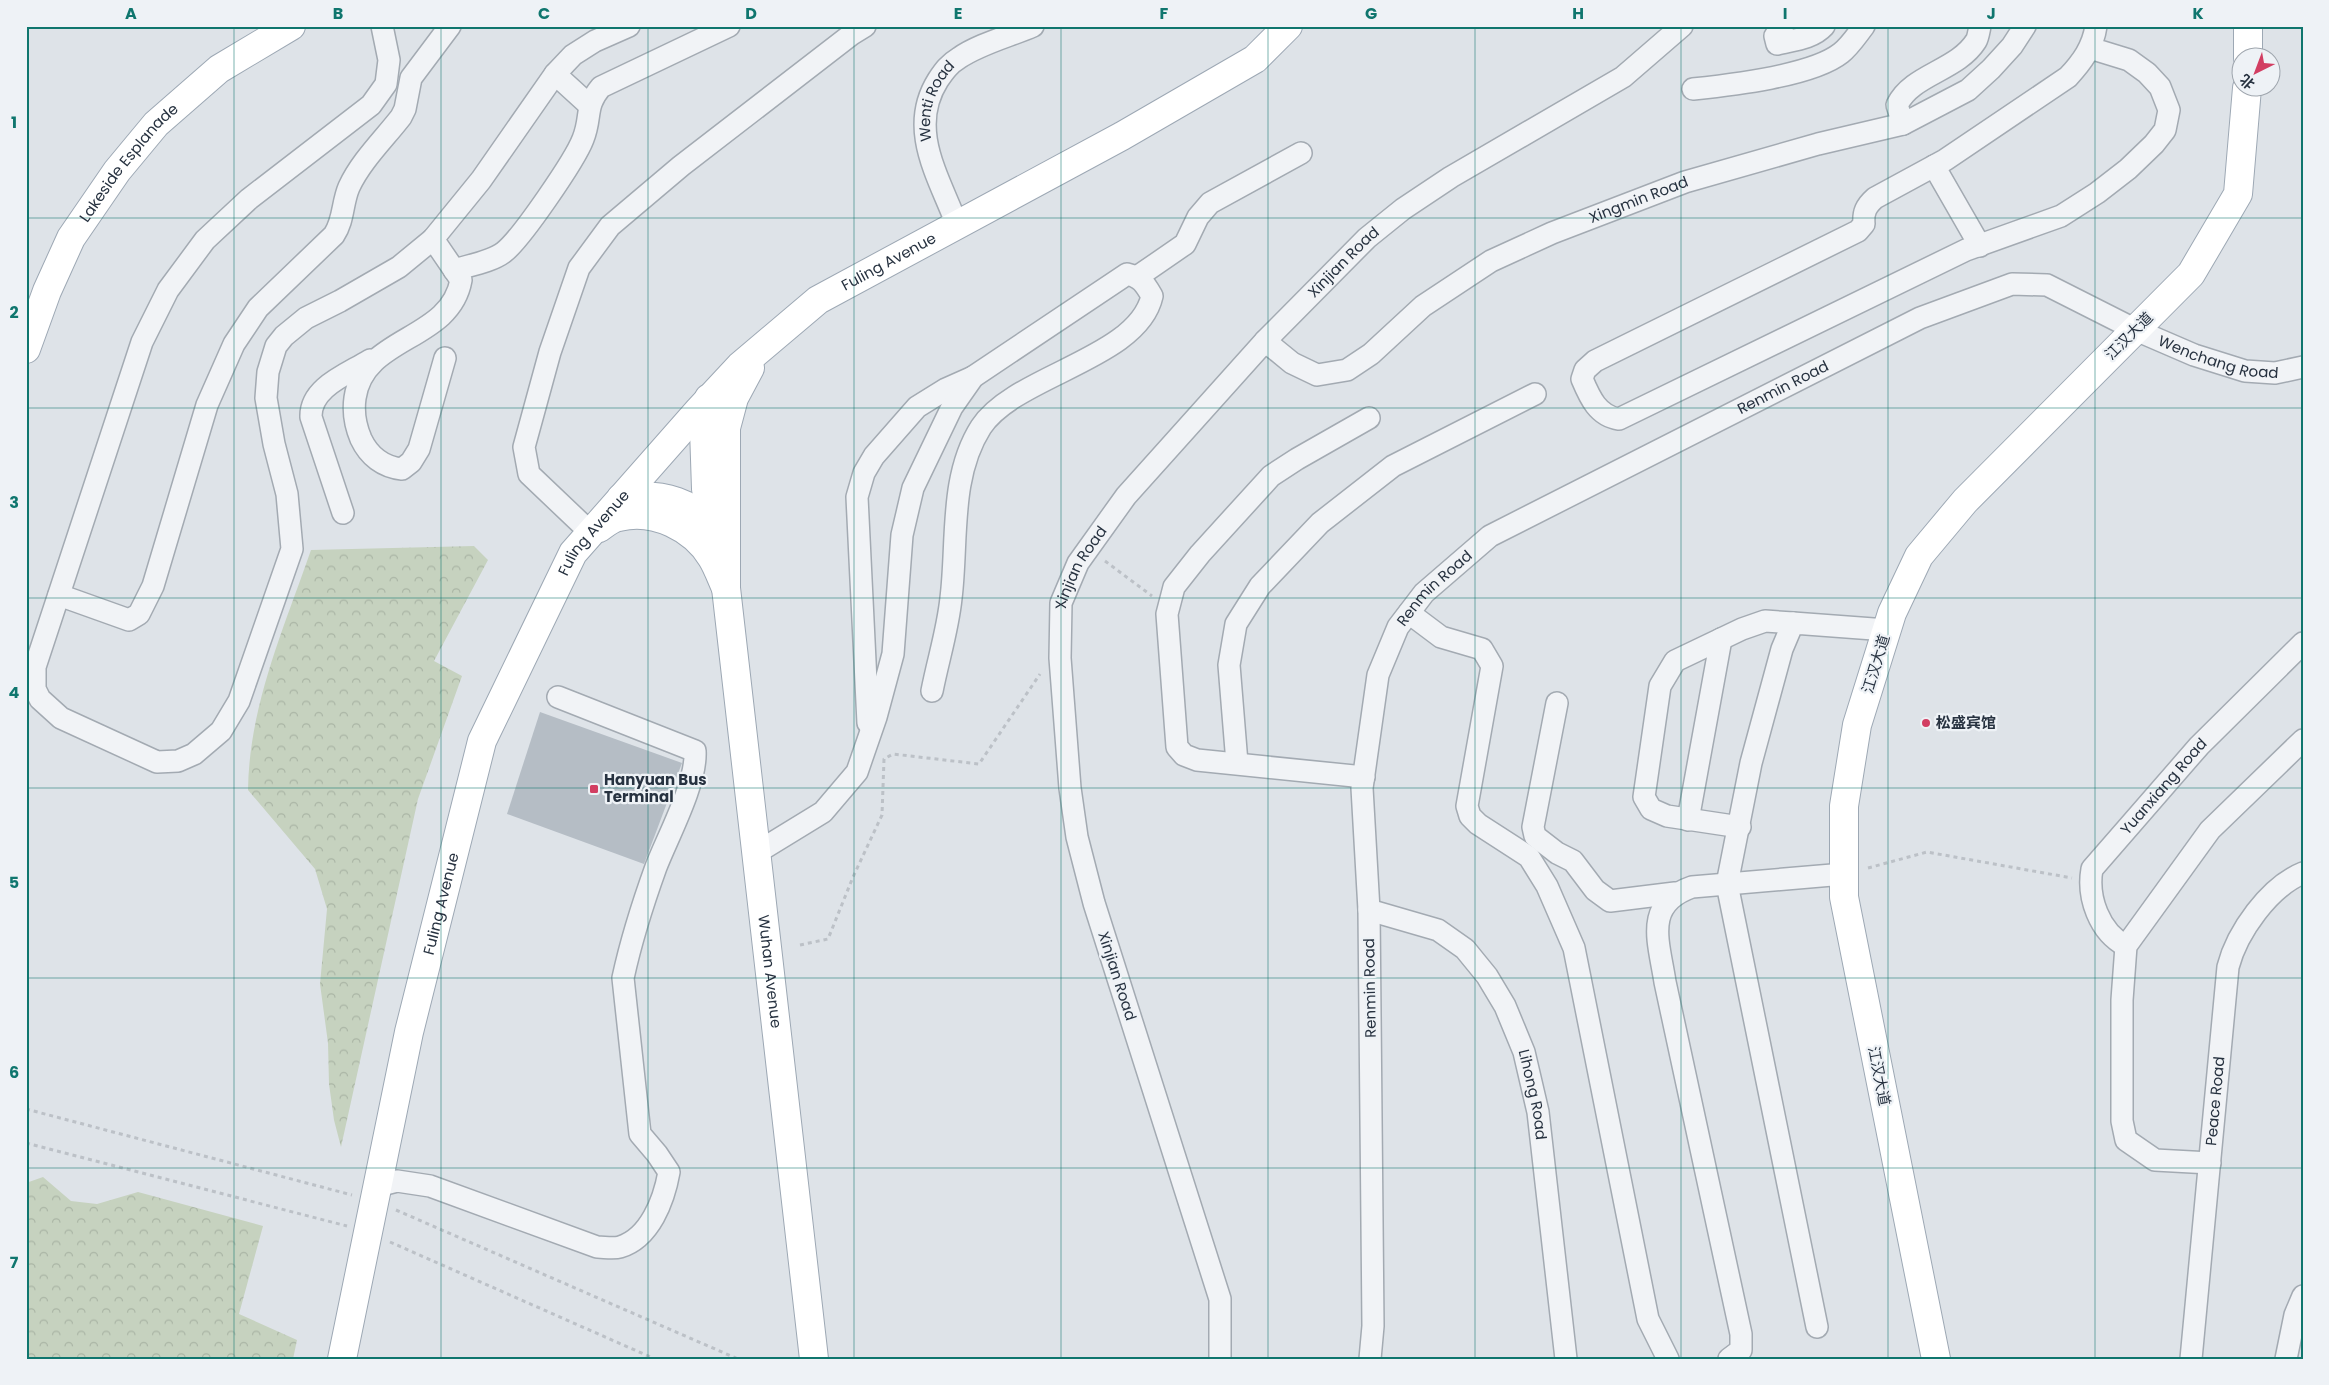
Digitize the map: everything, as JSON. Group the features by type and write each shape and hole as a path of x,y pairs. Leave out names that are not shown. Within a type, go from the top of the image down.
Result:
{"main road":[{"name":"Lakeside Esplanade","path":"26,349 47,291 71,238 117,171 156,124 219,69 291,26"},
{"name":"Fuling Avenue","path":"342,1359 409,1032 482,741 573,553 709,398 740,366 818,300 1122,136 1254,59 1288,26"},
{"path":"2248,26 2248,48"},
{"name":"江汉大道","path":"1936,1359 1844,898 1844,806 1857,725 1892,613 1919,556 1965,501 2191,274 2238,194 2246,98"},
{"path":"726,586 726,428 734,398 749,368 771,340"},
{"path":"709,398 704,429 706,489 720,524 726,586"},
{"path":"621,498 641,495 667,500 699,512 710,522 719,538 726,586"},
{"path":"591,533 618,517 638,514 666,520 682,528 700,543 712,557 726,586"},
{"name":"Wuhan Avenue","path":"726,586 814,1359"}],"street":[{"path":"382,26 389,60 386,84 371,105 249,199 205,240 168,290 142,342 35,667 35,689 40,699 61,718 157,762 178,761 194,754 221,731 239,701 292,549 287,494 274,444 266,398 268,372 276,346 284,336 306,318 400,267 433,239 481,180 555,74 573,55 595,41 629,26"},
{"path":"59,595 124,619 130,620 139,614 153,586 207,405 234,344 258,308 334,235 340,226 348,190 355,175 401,117 405,109 411,78 450,26"},
{"path":"454,270 492,258 503,253 512,245 579,147 587,126 589,105 601,87 729,26"},
{"path":"591,533 529,474 524,447 550,352 579,268 610,226 682,166 865,26"},
{"name":"Wenti Road","path":"957,225 925,140 924,118 927,100 949,65 961,56 1033,26"},
{"name":"Xinjian Road","path":"1220,1359 1220,1299 1094,903 1077,837 1070,788 1060,658 1061,603 1078,564 1126,496 1266,341 1367,238 1403,209 1451,177 1623,77 1682,26"},
{"path":"1783,26 1774,36 1777,44 1806,37 1818,32 1824,26"},
{"path":"1693,89 1733,84 1818,66 1842,52 1864,26"},
{"path":"1870,26 1879,26"},
{"path":"1903,124 1897,105 1903,92 1954,62 1976,41 1980,26"},
{"name":"Xingmin Road","path":"1266,341 1292,363 1317,375 1347,370 1371,354 1423,306 1491,261 1552,234 1685,182 1818,144 1903,124 1968,90 1992,69 2012,46 2025,26"},
{"path":"2090,48 2130,60 2160,87 2169,110 2165,130 2154,144 2128,169 2061,216 1966,250 1619,419 1608,417 1598,410 1582,379 1585,370 1595,360 1858,230 1864,224 1863,215 1867,205 1934,166 2068,77 2090,48 2094,40 2096,26"},
{"path":"555,74 589,105"},
{"path":"1137,276 1185,244 1198,216 1210,203 1301,154"},
{"path":"1934,166 1980,246"},
{"path":"343,513 311,417 311,407 317,395 334,381 426,329 443,315 459,292 461,280 433,239"},
{"path":"869,738 857,497 864,473 874,456 917,407 946,389 973,377 1127,274 1137,276 1145,284 1152,296 1149,308 1129,331 1087,360 1051,377 1006,403 982,426 968,453 956,515 951,598 932,691"},
{"name":"Renmin Road","path":"1370,1359 1374,1326 1369,910 1364,777 1378,675 1398,627 1424,593 1490,536 1920,318 2012,284 2047,285 2136,330"},
{"name":"Wenchang Road","path":"2136,330 2194,355 2245,371 2275,373 2303,366"},
{"path":"382,354 364,370 357,387 354,410 357,430 364,445 376,458 388,467 402,469 411,462 419,449 445,358"},
{"path":"756,853 823,812 856,772 869,738 893,654 902,535 913,488 952,407 973,377"},
{"path":"1237,763 1229,665 1236,624 1260,586 1320,523 1393,466 1535,394"},
{"path":"1364,777 1197,760 1184,754 1177,747 1167,614 1174,587 1200,554 1271,476 1369,418"},
{"path":"1409,613 1441,637 1482,649 1492,666 1467,806 1470,816 1478,824 1529,857 1547,886 1574,948 1648,1320 1668,1359"},
{"path":"1740,827 1667,816 1650,809 1644,797 1660,686 1675,661 1721,639 1766,621 1887,630"},
{"path":"1793,623 1782,649 1751,762 1740,827 1727,884 1817,1327"},
{"path":"1688,820 1721,639"},
{"name":"Yuanxiang Road","path":"2090,881 2092,869 2103,854 2192,753 2303,643"},
{"path":"377,1186 397,1181 430,1186 597,1247 618,1248 630,1243 641,1235 654,1215 665,1191 669,1172 658,1154 640,1134 623,978 628,954 656,869 692,778 696,761 695,751 558,697"},
{"path":"1557,703 1533,827 1535,836 1557,853 1573,861 1595,890 1610,902 1674,893 1692,887 1844,874"},
{"path":"2210,1163 2155,1160 2126,1140 2122,1121 2122,1000 2126,946 2210,830 2303,740"},
{"name":"Peace Road","path":"2191,1359 2228,967 2232,952 2255,914 2300,869"},
{"path":"2090,881 2092,900 2103,923 2113,939 2126,946"},
{"path":"1674,893 1663,906 1657,922 1665,982 1741,1334 1741,1350 1729,1359"},
{"name":"Lihong Road","path":"1369,910 1438,930 1465,949 1487,976 1505,1006 1524,1052 1538,1112 1566,1359"},
{"path":"2286,1359 2295,1315 2303,1296"}],"path":[{"path":"1089,549 1169,608"},
{"path":"800,945 828,939 853,877 882,815 884,759 893,754 979,764 1042,671"},
{"path":"1844,874 1927,852 2090,881"}],"green space":[{"path":"474,546 488,560 434,661 462,676 418,799 341,1147 334,1120 329,1084 328,1043 320,984 327,909 315,869 248,790 254,728 279,638 311,550"},
{"path":"43,1177 71,1201 97,1204 138,1192 263,1226 239,1314 297,1340 293,1359 26,1359 26,1183"}],"building":[{"name":"Hanyuan Bus Terminal","path":"540,712 682,763 644,864 507,814"}],"place":[{"name":"松盛宾馆","path":"1926,723"},
{"name":"Hanyuan Bus Terminal","path":"594,789"}]}
